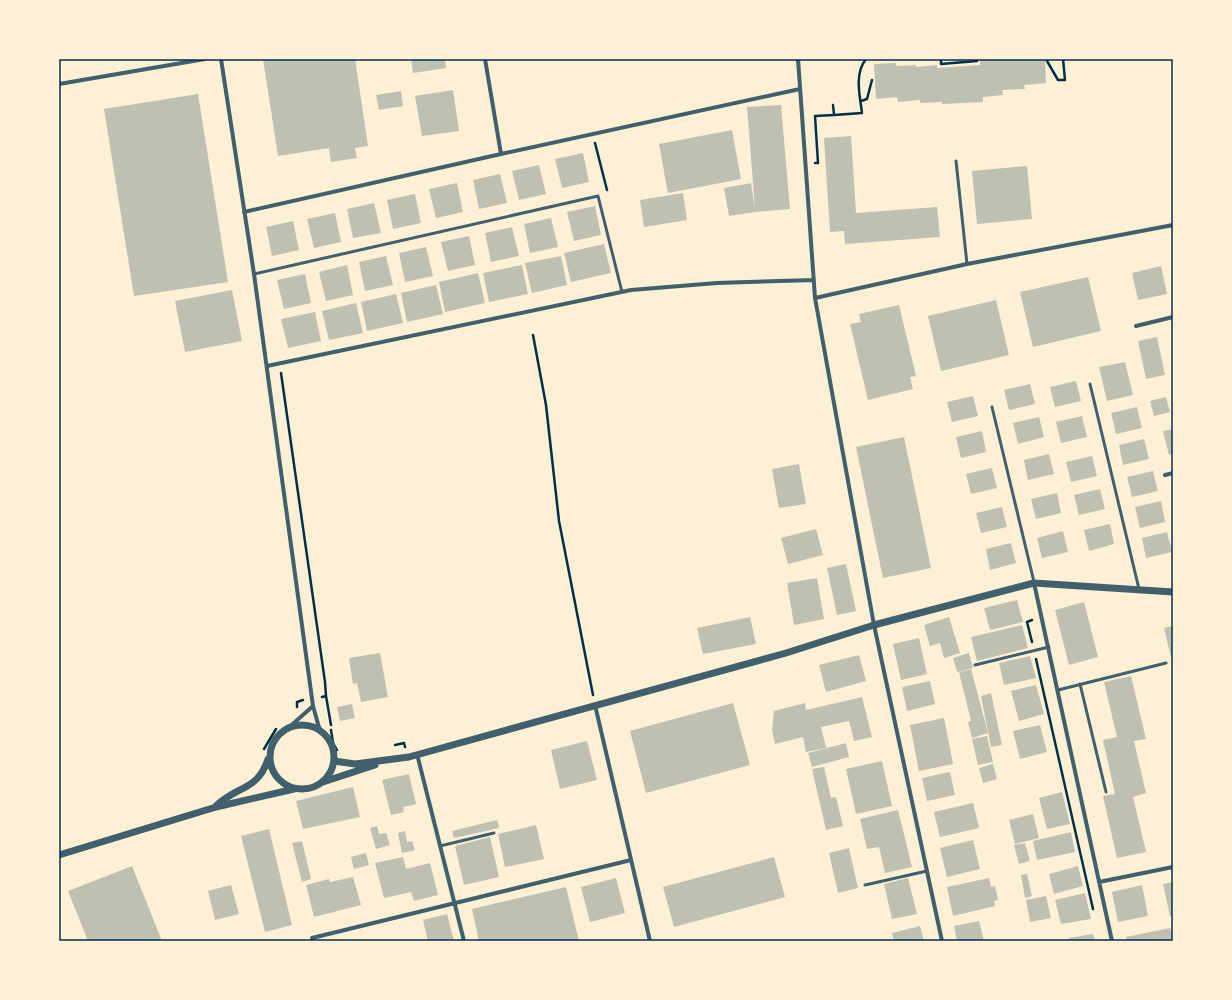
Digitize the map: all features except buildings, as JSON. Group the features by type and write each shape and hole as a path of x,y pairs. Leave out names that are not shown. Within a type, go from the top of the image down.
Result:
{"street":[{"path":"59,84 205,59"},
{"path":"221,59 254,274 313,706 320,731"},
{"path":"485,59 501,154"},
{"path":"798,59 815,298 874,625 942,941"},
{"path":"244,212 800,89"},
{"path":"815,298 967,264 1173,225"},
{"path":"266,366 622,292 717,283 814,280"},
{"path":"1136,326 1173,317"},
{"path":"1164,475 1173,473"},
{"path":"1034,583 1112,941"},
{"path":"334,761 355,764 409,757 786,653 874,625 1034,583 1173,592"},
{"path":"596,705 650,941"},
{"path":"216,807 226,797 250,786 264,773 266,755 283,727 313,706"},
{"path":"283,727 310,726 320,731 328,738 332,748 334,761 330,773 322,782"},
{"path":"417,754 464,941"},
{"path":"266,755 274,774 284,784 294,789"},
{"path":"59,855 216,807 294,789 313,787 322,782 391,759"},
{"path":"312,938 631,860"},
{"path":"1099,882 1173,868"}],"lane":[{"path":"956,161 967,264"},
{"path":"254,274 598,196 622,292"},
{"path":"1090,384 1139,590"},
{"path":"992,407 1034,583"},
{"path":"975,664 1049,647"},
{"path":"1058,690 1166,662"},
{"path":"1080,684 1106,792"},
{"path":"440,846 494,833"},
{"path":"865,885 927,871"}],"path":[{"path":"806,164 818,163 815,116 862,113 858,78 862,64 866,59"},
{"path":"941,59 941,64 977,61 977,59"},
{"path":"1047,61 1058,80 1065,80 1063,59"},
{"path":"861,100 867,99 872,80"},
{"path":"833,105 834,115"},
{"path":"533,335 546,405 559,521 596,705"},
{"path":"280,363 333,743 339,753"},
{"path":"1042,618 1027,622 1093,910"},
{"path":"297,710 297,702 326,696"},
{"path":"266,755 266,744 283,727"},
{"path":"391,747 404,743 409,757"}]}
